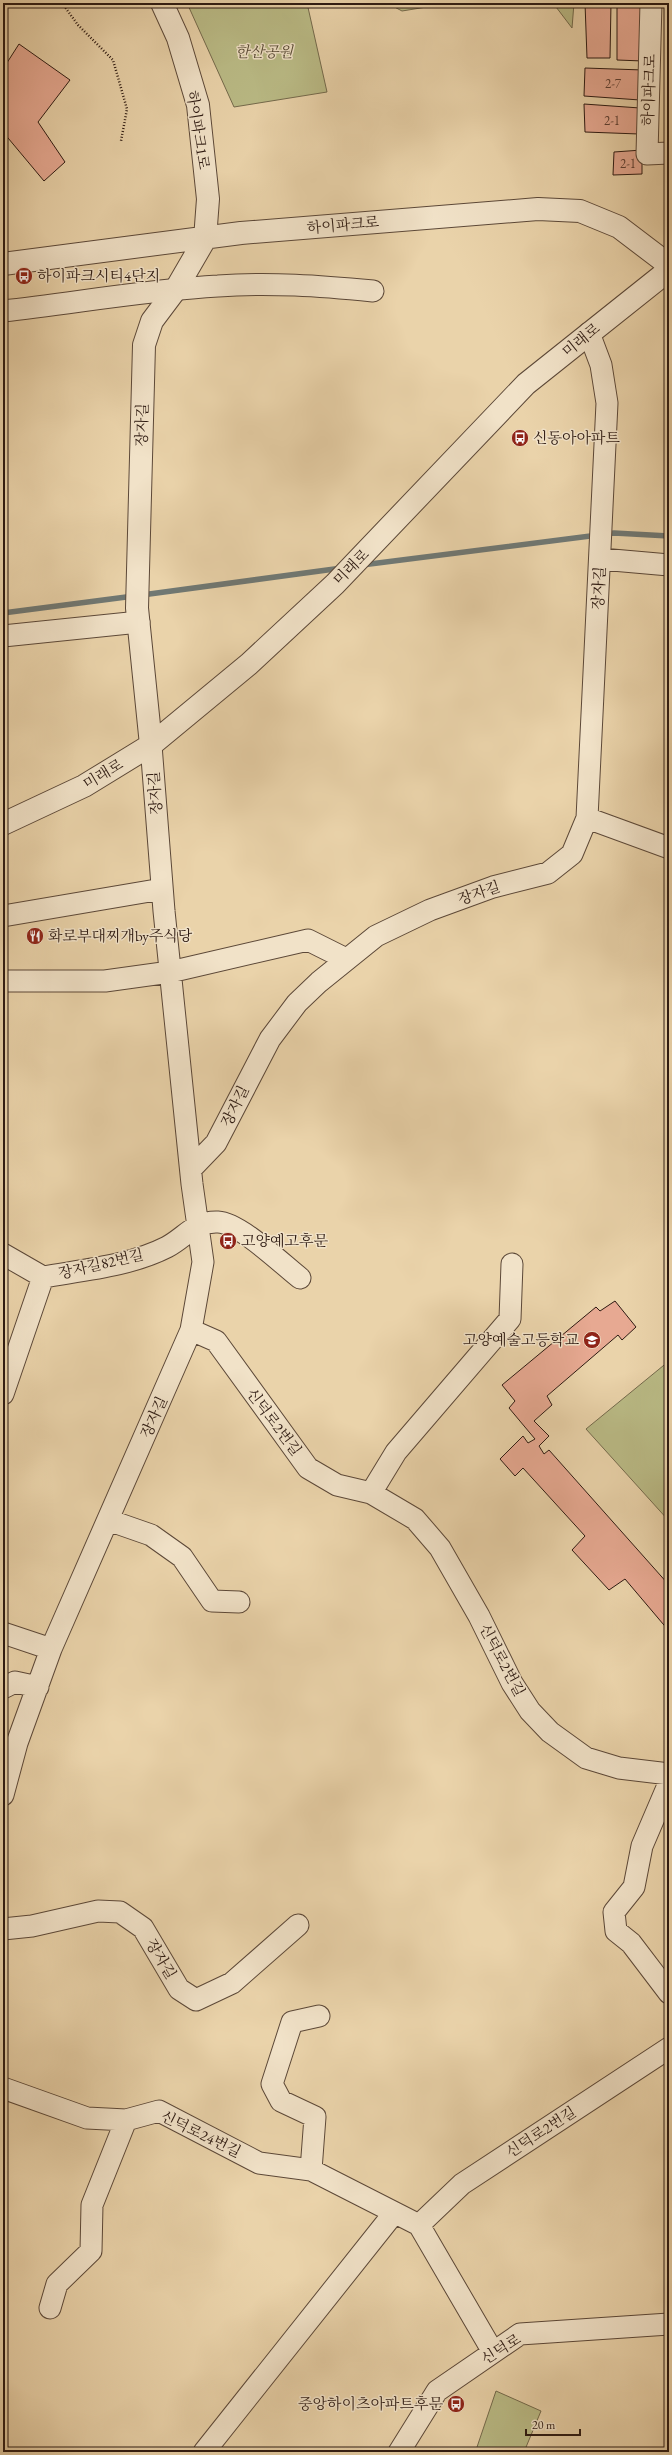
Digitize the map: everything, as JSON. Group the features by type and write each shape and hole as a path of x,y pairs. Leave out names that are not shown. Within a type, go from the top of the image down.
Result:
{"street":[{"name":"하이파크1로","path":"162,3 178,38 198,105 208,199 205,239"},
{"name":"하이파크로","path":"651,3 648,154 669,153"},
{"name":"하이파크로","path":"3,264 205,239 241,233 545,209 580,211 618,227 669,265"},
{"name":"장자길","path":"3,1795 17,1743 52,1649 192,1330 203,1262 197,1225 162,889 151,745 138,615 138,570 144,345 152,321 176,289 205,239"},
{"name":"미래로","path":"3,824 84,786 151,745 249,664 335,584 526,384 669,270"},
{"path":"3,311 176,289 219,286 313,286 372,291"},
{"name":"장자길","path":"191,1169 216,1143 270,1039 297,1003 346,959 376,936 430,910 493,887 548,873 572,854 587,818 607,404 601,365 590,333"},
{"path":"600,553 669,565"},
{"path":"3,636 138,615"},
{"path":"587,818 669,848"},
{"path":"3,916 162,889"},
{"path":"3,980 105,981 170,972 308,940 346,959"},
{"path":"197,1225 219,1222 243,1232 300,1278"},
{"name":"장자길82번길","path":"3,1254 43,1277 132,1260 167,1247 197,1225"},
{"path":"371,1494 396,1452 510,1319 512,1264"},
{"path":"3,1394 43,1277"},
{"name":"신덕로2번길","path":"192,1330 216,1341 308,1468 336,1484 371,1494 416,1519 440,1548 479,1616 512,1684 530,1711 550,1732 586,1758 619,1768 669,1774"},
{"path":"108,1520 151,1535 182,1558 212,1601 239,1602"},
{"path":"3,1633 52,1649"},
{"path":"3,1688 15,1682 38,1687"},
{"path":"669,1783 642,1846 634,1887 614,1912 616,1931 632,1943 669,1993"},
{"name":"장자길","path":"3,1929 32,1926 98,1912 120,1912 143,1928 179,1989 196,2000 232,1983 298,1925"},
{"path":"311,2170 315,2117 281,2101 272,2084 292,2022 319,2016"},
{"name":"신덕로2번길","path":"419,2225 462,2184 669,2048"},
{"name":"신덕로24번길","path":"3,2088 87,2118 126,2120 159,2112 259,2163 311,2170 419,2225"},
{"path":"50,2308 57,2284 91,2251 92,2205 126,2120"},
{"path":"204,2452 394,2213"},
{"path":"419,2225 493,2352"},
{"name":"신덕로","path":"399,2452 437,2391 520,2334 669,2324"}],"path":[{"path":"62,3 78,25 114,60 127,109 121,140"}],"green space":[{"name":"한산공원","path":"187,3 307,3 327,92 234,107"},
{"path":"387,3 451,3 402,11"},
{"path":"553,3 574,3 572,28"},
{"path":"669,1361 669,1521 586,1429"},
{"path":"496,2391 541,2411 524,2452 476,2450"}],"building":[{"path":"585,3 611,3 610,58 587,58"},
{"path":"617,3 644,3 643,61 617,60"},
{"path":"19,44 70,80 38,122 65,162 44,181 3,132 3,69"},
{"path":"585,68 643,70 640,100 584,96"},
{"path":"584,104 640,108 639,134 585,132"},
{"path":"642,150 642,174 613,175 614,152"},
{"path":"615,1301 636,1327 622,1340 618,1335 547,1396 552,1405 534,1421 549,1436 539,1446 544,1454 549,1450 669,1585 669,1631 625,1579 609,1590 572,1550 585,1536 523,1468 515,1476 500,1459 523,1436 528,1443 535,1439 509,1408 515,1401 502,1385 596,1307 600,1311"}],"waterway":[{"path":"362,565 614,533 669,536"},
{"path":"142,595 342,568"},
{"path":"3,613 134,596"}],"place":[{"name":"하이파크시티4단지","path":"24,276"},
{"name":"신동아아파트","path":"520,438"},
{"name":"화로부대찌개by주식당","path":"35,936"},
{"name":"고양예고후문","path":"228,1241"},
{"name":"고양예술고등학교","path":"592,1340"},
{"name":"중앙하이츠아파트후문","path":"456,2404"}]}
